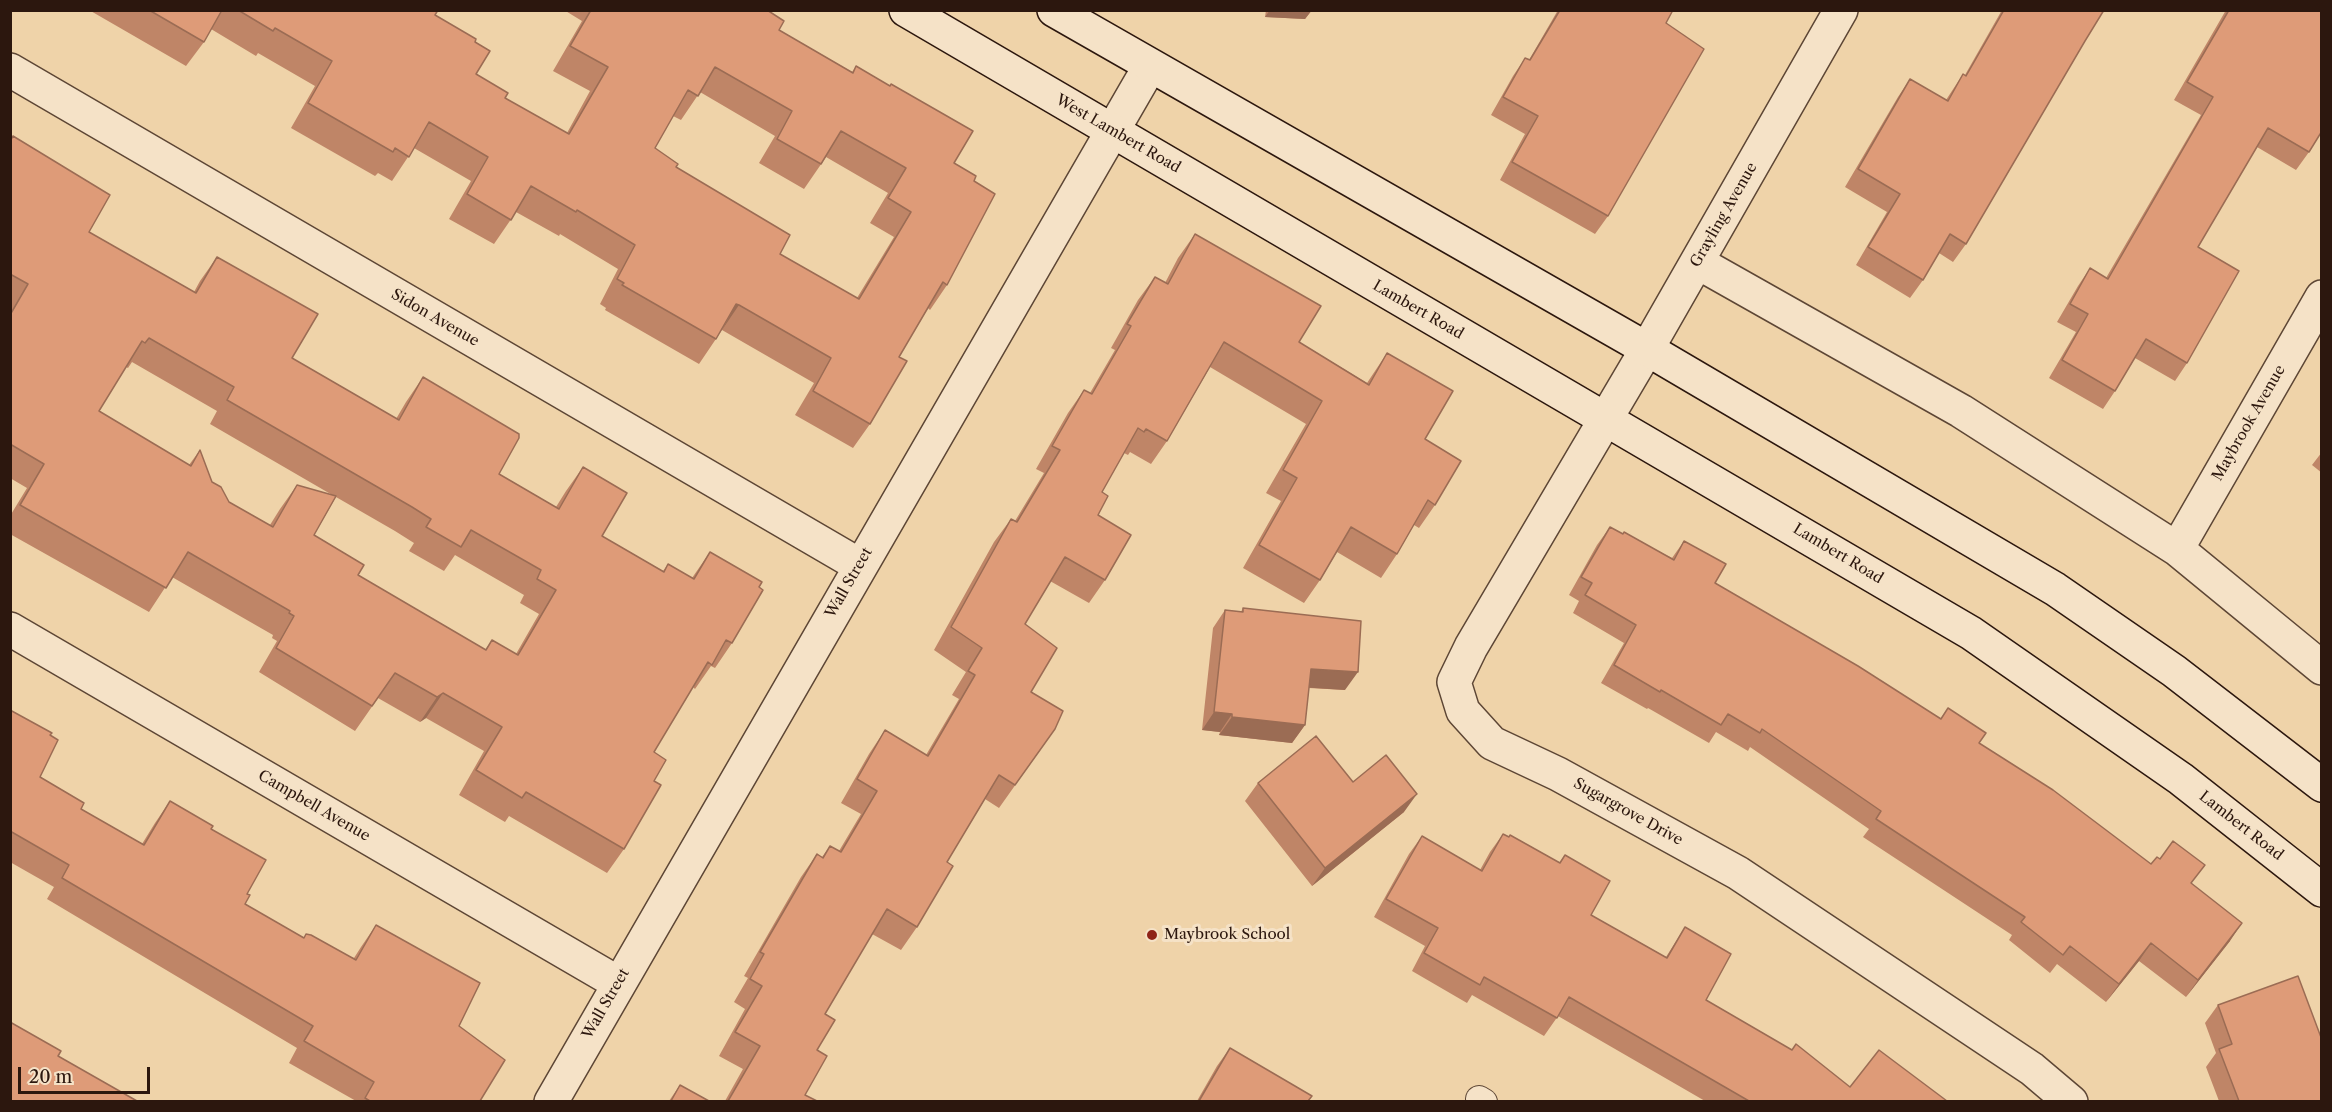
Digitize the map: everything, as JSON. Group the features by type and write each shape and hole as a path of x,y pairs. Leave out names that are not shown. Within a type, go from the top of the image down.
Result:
{"street":[{"name":"West Lambert Road","path":"906,10 1329,258"},
{"path":"1054,10 1647,349 2055,589 2174,671 2322,785"},
{"name":"Grayling Avenue","path":"1606,418 1841,10"},
{"name":"Wall Street","path":"550,1101 1150,66"},
{"name":"Sidon Avenue","path":"10,70 859,565"},
{"name":"Lambert Road","path":"1329,258 1971,633 2181,779 2322,890"},
{"path":"1697,262 1961,411 2176,549 2322,668"},
{"name":"Maybrook Avenue","path":"2176,549 2322,297"},
{"name":"Sugargrove Drive","path":"1606,418 1471,648 1454,682 1463,711 1492,743 1558,774 1738,873 2032,1069 2071,1101"},
{"name":"Campbell Avenue","path":"10,629 618,983"}],"building":[{"path":"149,10 222,10 204,42"},
{"path":"238,10 438,10 435,15 476,39 475,42 490,51 476,74 508,93 505,98 569,134 608,67 570,46 591,10 767,10 784,21 779,30 853,73 856,66 973,131 954,163 976,176 974,181 995,194 947,285 943,282 899,357 907,361 870,424 813,391 831,358 739,305 736,304 716,339 622,285 624,283 617,279 635,245 577,210 576,212 531,186 511,220 467,194 488,157 429,122 409,157 395,148 393,152 308,103 332,61 275,28 273,31","holes":["715,67 792,111 777,139 821,164 841,131 906,168 888,198 911,212 859,299 780,254 790,235 676,167 678,164 655,148 688,90 698,96"]},
{"path":"1560,10 1673,10 1666,23 1704,49 1608,216 1512,162 1538,116 1503,97 1525,58 1530,60"},
{"path":"2004,10 2104,10 1966,244 1950,234 1923,280 1868,247 1900,194 1858,169 1910,79 1948,101 1963,74 1966,76"},
{"path":"2229,10 2322,10 2322,131 2309,152 2268,128 2198,247 2239,271 2187,363 2146,339 2115,391 2062,360 2088,314 2070,304 2090,268 2108,279 2213,97 2187,82"},
{"path":"13,136 110,195 89,232 196,293 217,257 318,314 292,358 399,420 423,377 519,434 499,474 559,509 583,467 627,493 602,536 664,572 668,564 694,579 710,552 762,582 759,587 763,590 732,643 726,640 712,665 708,662 654,752 666,760 654,781 661,785 624,849 526,792 522,798 476,770 502,727 443,693 437,697 395,673 372,706 276,648 294,616 289,613 290,611 188,552 166,588 20,505 44,464 10,444 10,315 28,284 10,274 10,141","holes":["149,338 234,387 227,400 431,519 426,527 461,547 471,530 541,570 537,579 556,590 518,655 492,640 486,650 358,575 364,565 314,535 336,496 297,485 273,527 229,502 221,487 212,482 200,450 191,466 99,411 142,341 145,343"]},
{"path":"1195,234 1321,306 1299,342 1369,385 1387,353 1453,391 1425,439 1461,461 1435,505 1428,500 1397,554 1351,527 1320,580 1259,545 1297,478 1283,470 1322,401 1224,342 1167,441 1146,429 1144,432 1138,428 1102,492 1108,496 1098,515 1131,535 1105,580 1065,557 1025,624 1057,648 1031,692 1063,711 1055,729 1015,785 999,775 947,862 953,866 917,927 887,909 825,1014 835,1020 817,1050 827,1056 805,1095 817,1101 728,1101 760,1046 735,1032 762,986 750,979 764,954 760,952 817,854 823,858 830,846 841,852 877,791 857,779 885,730 928,756 975,675 968,671 982,648 951,627 1011,519 1017,522 1060,450 1052,446 1084,390 1092,394 1131,326 1127,324 1155,277 1168,284"},
{"path":"1610,527 1623,534 1624,532 1674,560 1684,541 1726,564 1715,583 1858,666 1941,719 1948,708 1986,733 1979,743 2053,790 2151,864 2157,857 2160,859 2173,841 2205,865 2191,883 2242,923 2198,980 2151,943 2119,984 2070,946 2063,955 2021,922 2025,917 1876,819 1881,811 1762,729 1760,733 1728,714 1721,725 1614,665 1636,625 1585,595 1592,583 1581,577"},
{"path":"1243,608 1361,621 1358,672 1311,669 1305,725 1232,717 1232,714 1214,712 1225,610 1243,612"},
{"path":"10,710 52,733 50,735 58,740 40,777 84,803 81,809 144,845 170,801 213,826 211,829 266,860 247,894 250,895 245,904 304,938 306,934 311,935 356,960 376,925 480,983 459,1026 505,1060 480,1101 370,1101 365,1098 374,1082 304,1041 313,1026 62,878 69,865 10,831"},
{"path":"1316,736 1353,782 1386,755 1417,794 1325,868 1258,783"},
{"path":"1503,834 1509,837 1510,835 1560,863 1565,855 1610,881 1591,915 1667,958 1685,927 1731,954 1706,1000 1792,1050 1796,1044 1850,1087 1879,1050 1947,1101 1749,1101 1569,997 1557,1018 1484,977 1480,985 1424,953 1438,928 1386,899 1422,836 1482,871"},
{"path":"2298,976 2322,1040 2322,1101 2239,1101 2219,1049 2232,1044 2218,1005"},
{"path":"10,1022 61,1051 58,1056 137,1101 10,1101"},
{"path":"1230,1048 1312,1096 1308,1101 1199,1101"},
{"path":"680,1085 709,1101 671,1101"}],"place":[{"name":"Maybrook School","path":"1152,935"}]}
